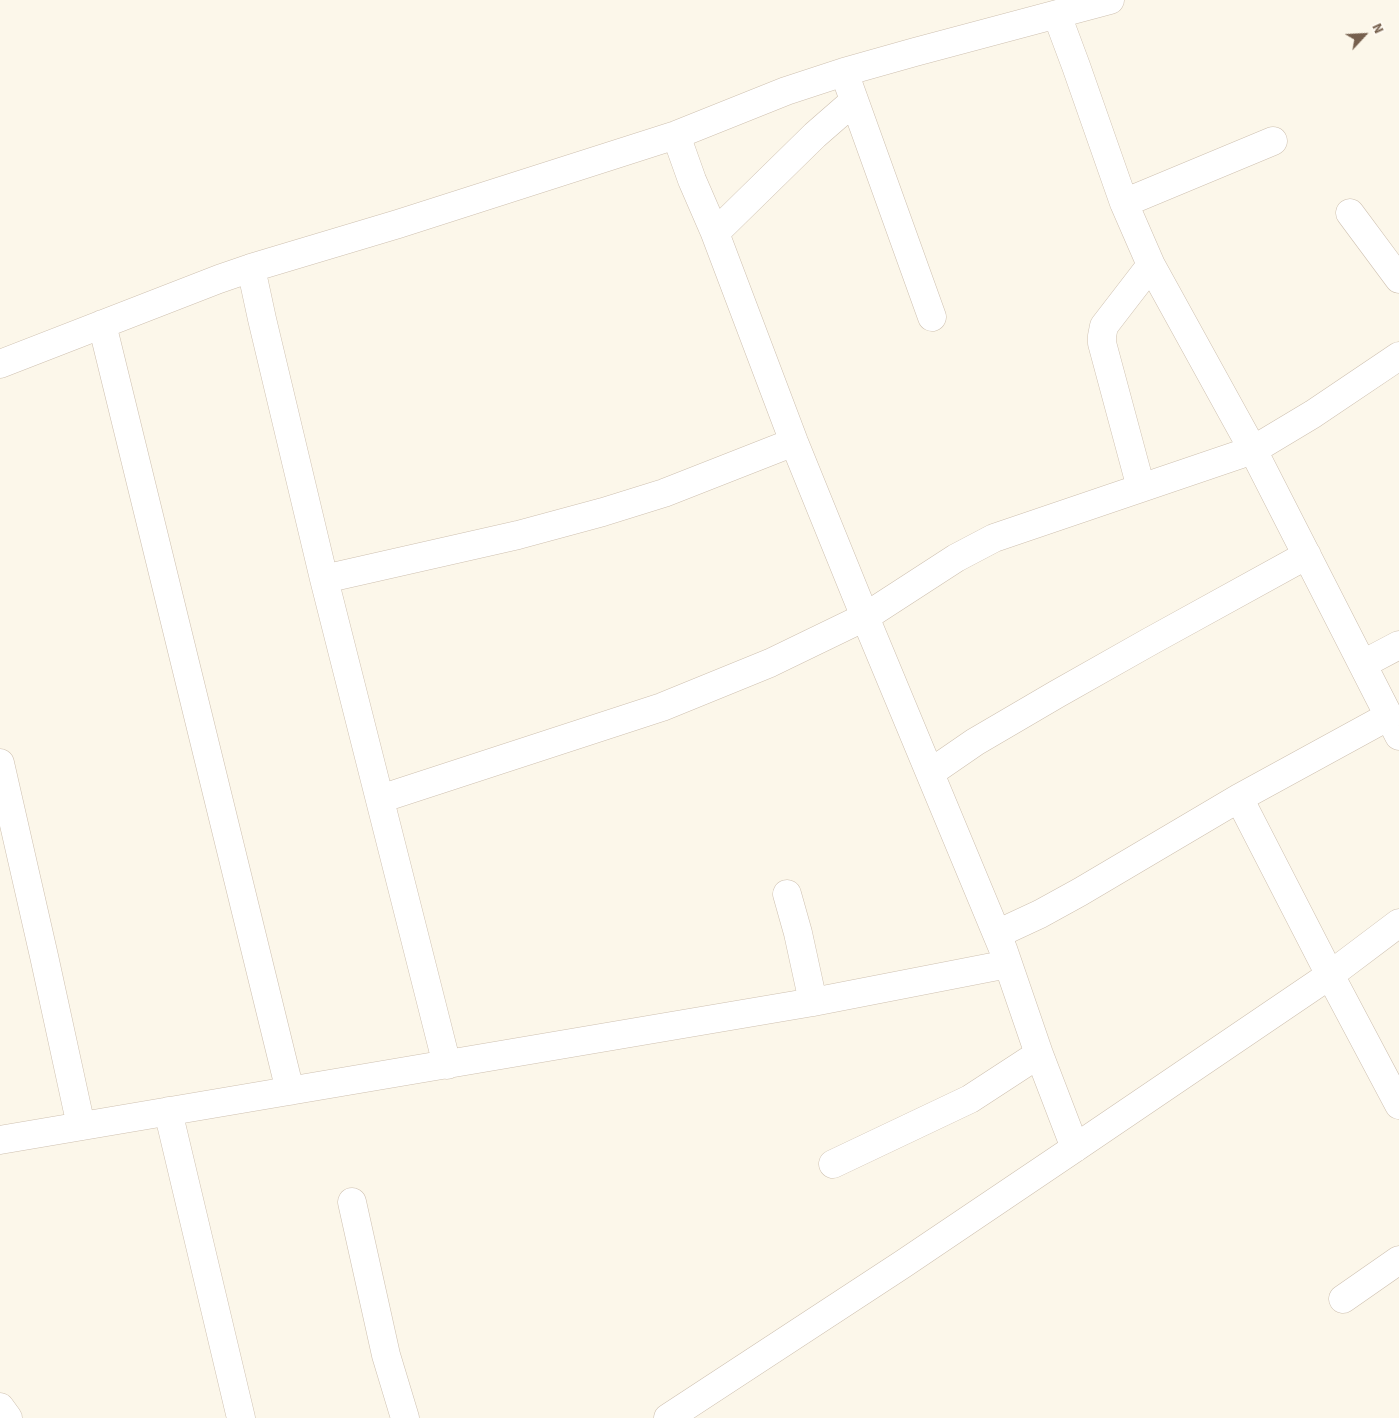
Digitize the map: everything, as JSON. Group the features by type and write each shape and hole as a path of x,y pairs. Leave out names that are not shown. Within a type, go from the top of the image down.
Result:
{"street":[{"path":"0,364 167,298 251,268 407,221 676,135 786,91 915,52 1110,0"},
{"path":"997,934 1040,914 1080,892 1239,798 1394,726 1253,450 1151,265 1124,203 1083,83 1057,15"},
{"path":"844,72 932,317"},
{"path":"714,233 815,135 854,101"},
{"path":"676,135 794,442 997,934 1039,1054 1075,1148"},
{"path":"1124,203 1274,141"},
{"path":"1350,214 1399,279"},
{"path":"1141,488 1102,344 1102,336 1104,326 1151,265"},
{"path":"251,268 324,579 447,1065"},
{"path":"102,324 290,1091"},
{"path":"380,798 662,708 770,663 865,618 956,558 994,538 1253,450 1313,414 1399,356"},
{"path":"324,579 518,535 603,512 664,493 794,442"},
{"path":"930,774 975,742 1057,694 1308,555"},
{"path":"1363,664 1399,645"},
{"path":"0,763 81,1126"},
{"path":"1239,798 1399,1105"},
{"path":"787,894 798,933 813,1002"},
{"path":"668,1418 903,1264 1075,1148 1330,974 1399,923"},
{"path":"0,1140 813,1002 1008,964"},
{"path":"833,1164 970,1100 1039,1054"},
{"path":"168,1111 240,1418"},
{"path":"352,1202 386,1355 405,1418"},
{"path":"1343,1299 1399,1260"},
{"path":"0,1407 8,1418"}]}
